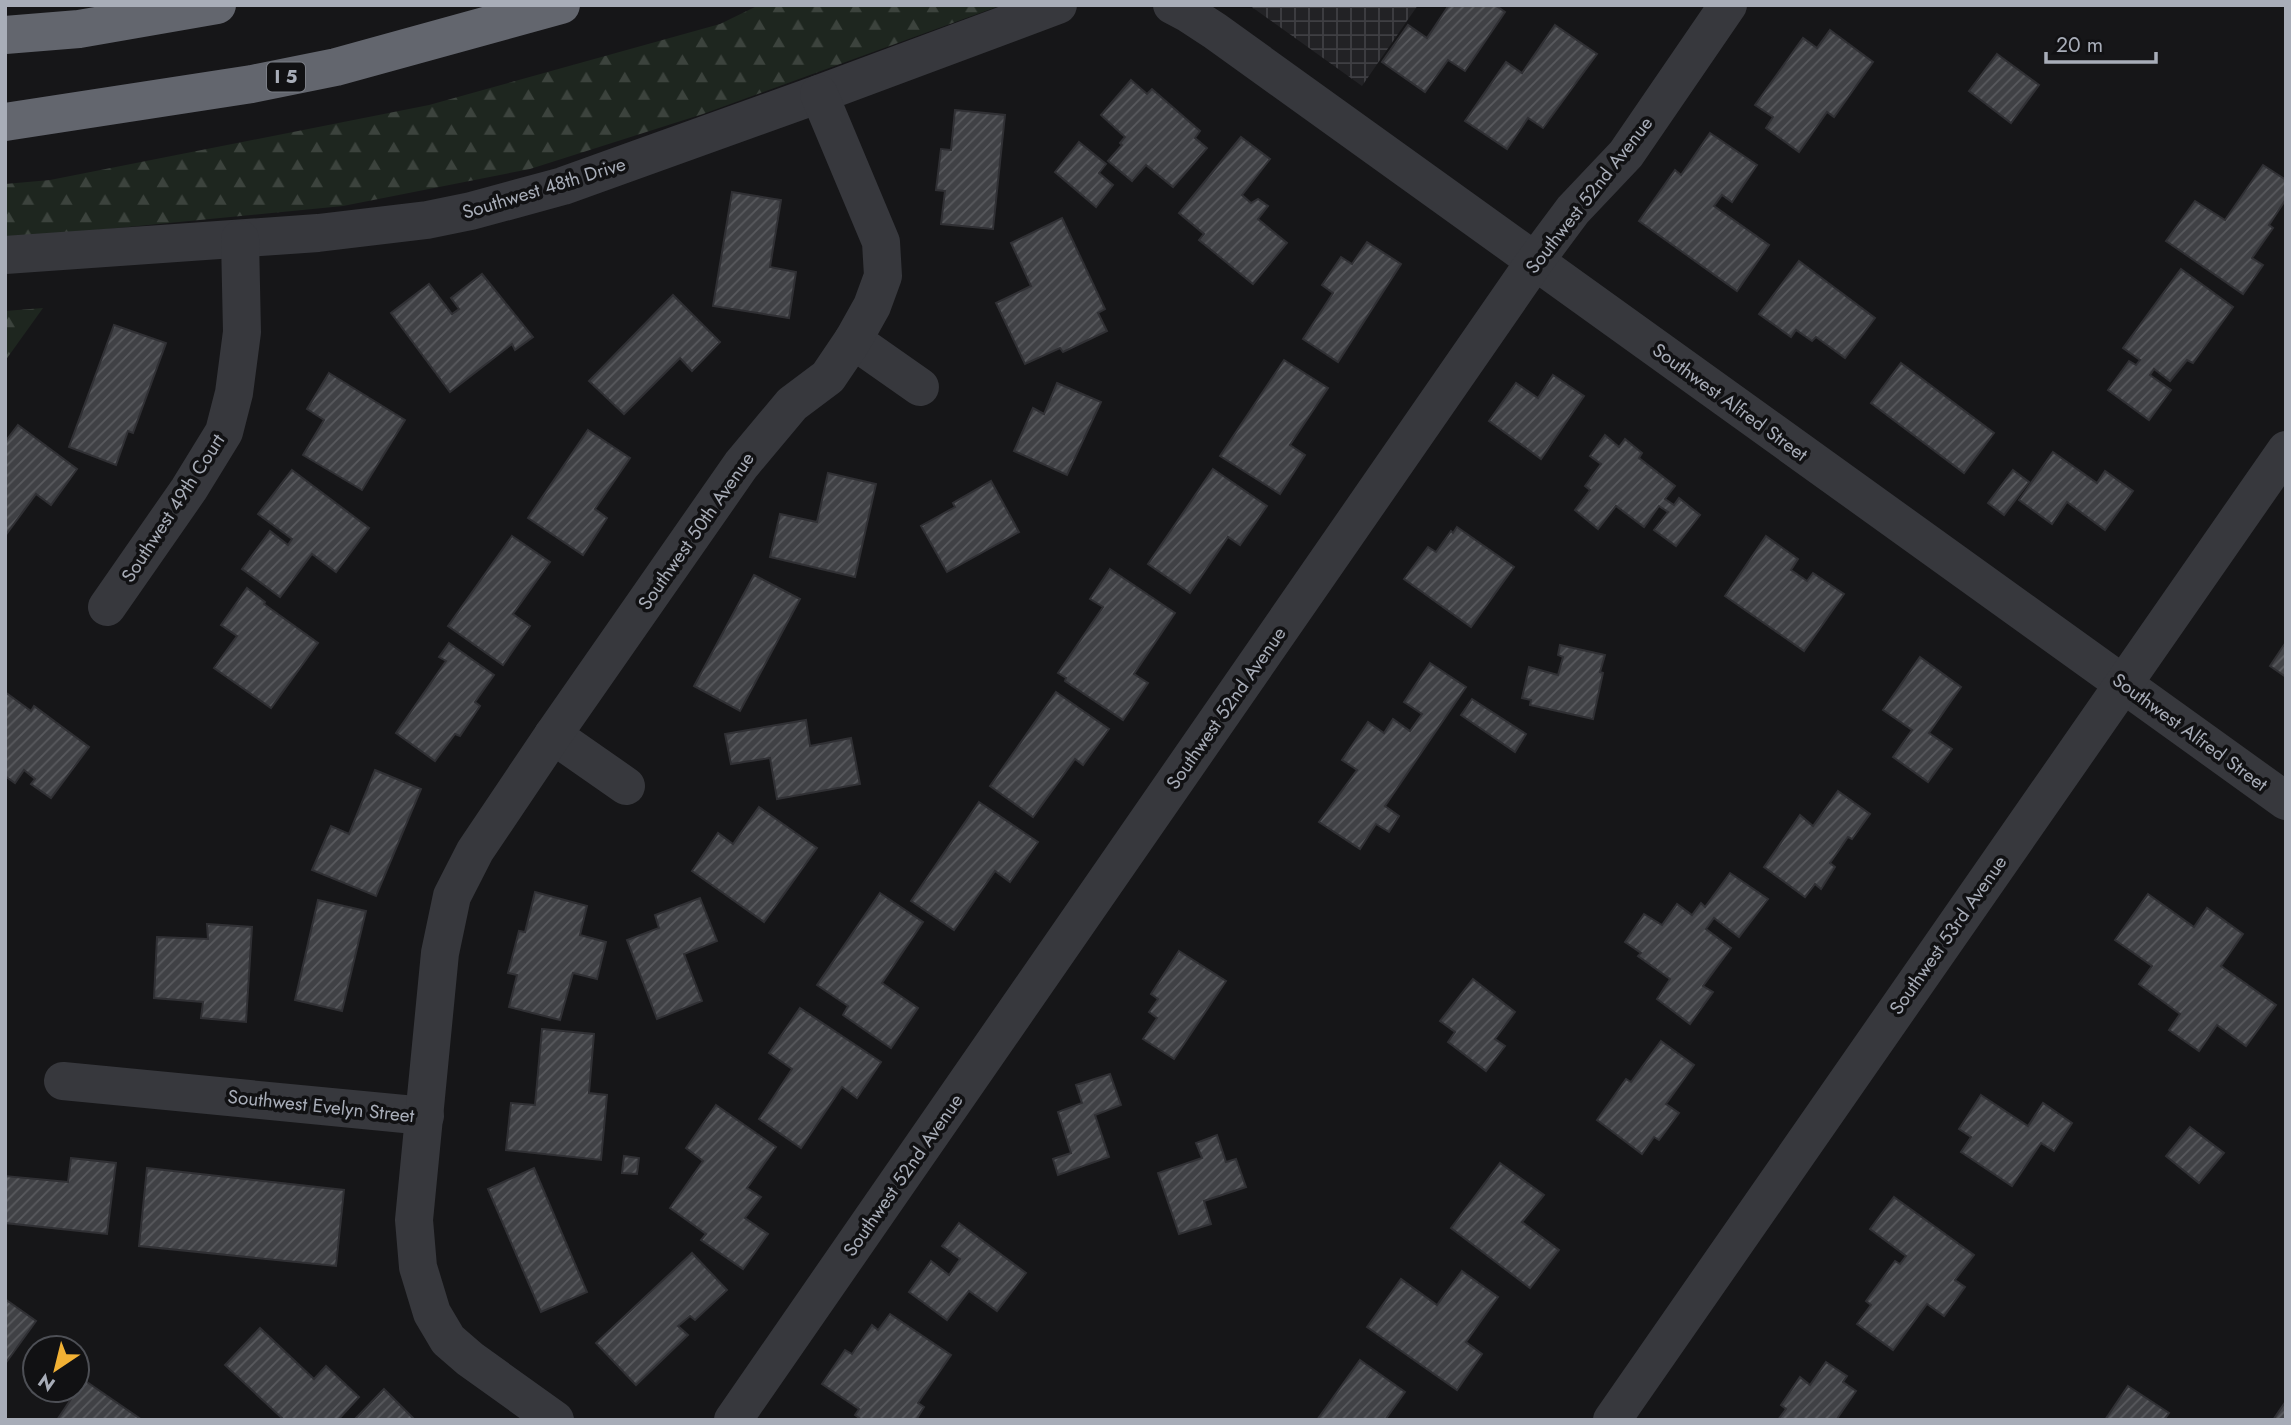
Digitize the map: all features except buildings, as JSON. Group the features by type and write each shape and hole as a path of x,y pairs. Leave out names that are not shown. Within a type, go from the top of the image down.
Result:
{"highway":[{"path":"5,35 79,29 217,5"},
{"name":"I 5","path":"5,122 238,86 336,67 561,5"}],"street":[{"name":"Southwest 48th Drive","path":"5,255 370,228 471,211 563,186 1058,5"},
{"name":"Southwest Alfred Street","path":"1172,5 1215,31 2286,801"},
{"name":"Southwest 52nd Avenue","path":"733,1420 1535,261 1573,210 1626,154 1728,5"},
{"name":"Southwest 50th Avenue","path":"425,1116 440,953 452,896 475,851 741,465 792,404 828,377 873,306 883,276 881,242 819,94"},
{"name":"Southwest 49th Court","path":"107,607 224,432 234,393 242,332 240,239"},
{"path":"853,340 920,387"},
{"name":"Southwest 53rd Avenue","path":"1612,1420 2286,450"},
{"path":"553,735 626,786"},
{"name":"Southwest Evelyn Street","path":"63,1081 425,1116 414,1220 418,1267 432,1313 448,1340 555,1420"}],"shaded area":[{"path":"1249,5 1418,5 1362,86"}],"green space":[{"path":"759,5 1002,5 703,114 530,169 343,206 5,239 5,184 50,180 429,105 720,24"},
{"path":"43,308 5,361 5,311"}]}
